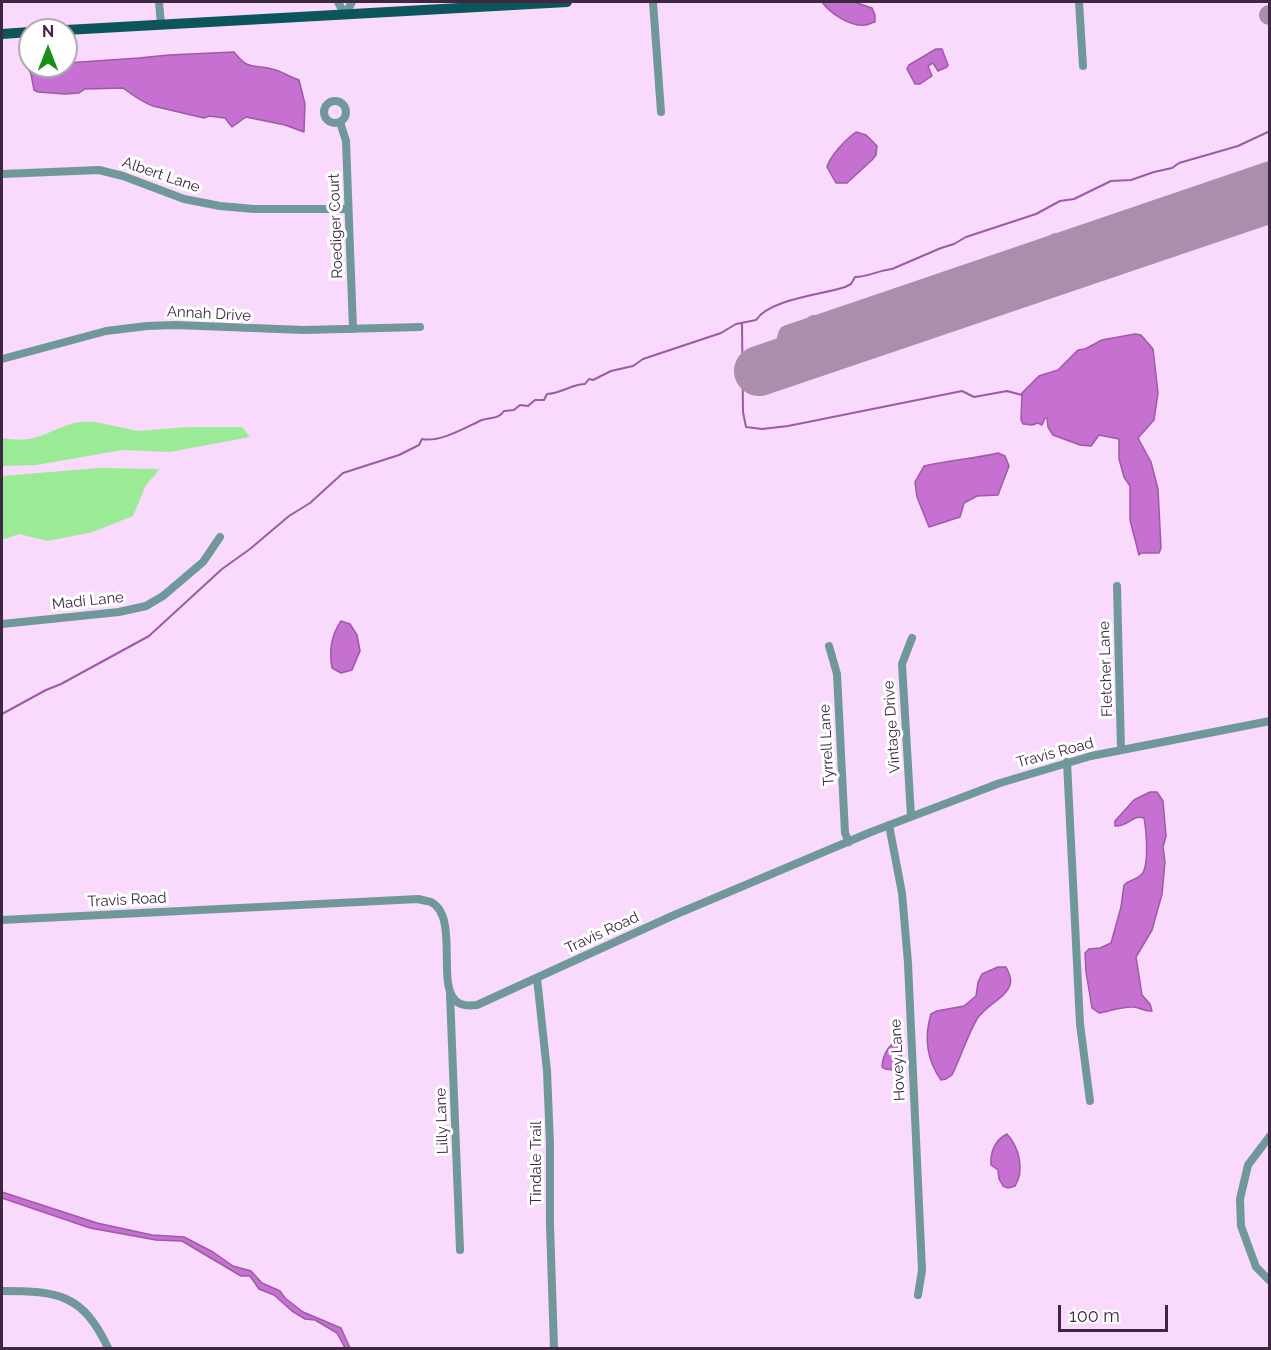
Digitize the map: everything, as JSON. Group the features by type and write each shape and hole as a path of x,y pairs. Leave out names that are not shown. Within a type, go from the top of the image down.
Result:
{"main road":[{"path":"78,29 567,2"},
{"path":"2,34 18,33"}],"street":[{"path":"159,2 161,25"},
{"path":"338,2 345,15"},
{"path":"345,15 352,2"},
{"path":"653,2 661,112"},
{"path":"1079,2 1083,66"},
{"name":"Roediger Court","path":"340,122 346,141 353,330"},
{"name":"Albert Lane","path":"2,174 99,170 123,176 184,199 210,205 246,209 348,209"},
{"name":"Annah Drive","path":"2,359 99,333 147,326 175,325 273,330 420,327"},
{"name":"Madi Lane","path":"2,624 123,612 146,606 163,596 204,562 220,537"},
{"name":"Fletcher Lane","path":"1117,586 1121,750"},
{"name":"Vintage Drive","path":"911,816 902,664 912,638"},
{"name":"Tyrrell Lane","path":"829,646 837,674 845,832 849,842"},
{"name":"Travis Road","path":"2,920 417,899 432,903 439,910 446,937 450,991 456,1002 469,1006 477,1005 672,916 911,816 1000,783 1067,762 1269,721"},
{"path":"1067,762 1080,1024 1090,1101"},
{"name":"Hovey Lane","path":"890,825 902,893 908,963 922,1270 918,1295"},
{"name":"Tindale Trail","path":"537,978 547,1071 554,1348"},
{"name":"Lilly Lane","path":"450,991 460,1250"},
{"path":"1269,1136 1248,1165 1240,1199 1241,1226 1256,1267 1269,1281"},
{"path":"2,1291 41,1291 77,1304 97,1325 108,1348"}],"green space":[{"path":"95,422 138,431 188,427 242,427 250,437 170,452 122,450 36,465 2,466 2,438 31,439 74,423"},
{"path":"99,468 160,469 146,485 133,516 92,532 48,541 19,534 2,540 2,476"}],"shaded area":[{"path":"822,2 854,2 872,8 875,22 859,25 847,22 830,11"},
{"path":"936,49 942,49 947,67 938,71 933,63 928,66 932,76 920,84 915,84 907,69 909,65"},
{"path":"234,52 248,65 276,70 299,80 305,104 304,132 285,125 246,117 232,127 225,118 209,116 204,118 153,106 123,88 85,89 79,93 65,94 34,90 32,78 78,78 78,62"},
{"path":"856,132 866,135 877,146 876,155 847,183 836,183 827,167 839,148"},
{"path":"1141,335 1153,349 1158,393 1154,420 1138,438 1151,462 1158,489 1161,548 1159,553 1139,555 1130,520 1130,486 1124,477 1119,459 1119,439 1099,435 1091,446 1080,445 1053,435 1048,427 1047,418 1042,425 1023,424 1021,420 1022,393 1039,376 1058,370 1078,350 1102,340"},
{"path":"998,453 1005,456 1009,466 998,495 977,496 964,503 960,517 929,527 917,497 915,482 924,466"},
{"path":"341,621 350,624 357,635 360,651 352,670 341,673 332,668 331,655 333,638"},
{"path":"1150,792 1157,792 1163,801 1166,836 1163,847 1165,862 1162,894 1152,930 1136,957 1142,995 1150,1004 1152,1011 1129,1007 1099,1013 1092,1008 1085,953 1089,949 1100,948 1111,943 1121,907 1124,885 1141,875 1146,864 1144,818 1136,818 1120,826 1115,826 1115,821 1134,800"},
{"path":"998,967 1006,967 1010,976 1008,990 977,1019 952,1075 941,1080 928,1048 931,1014 964,1006 976,996 982,974"},
{"path":"902,1037 903,1050 899,1063 894,1070 885,1069 882,1067 886,1053"},
{"path":"1007,1134 1015,1145 1020,1166 1015,1186 1008,1188 1003,1186 998,1170 991,1165 992,1151 996,1143"},
{"path":"2,1192 97,1223 152,1235 184,1237 213,1252 233,1266 251,1271 262,1283 280,1291 303,1312 341,1328 350,1348 345,1348 337,1333 315,1320 305,1319 274,1295 259,1289 250,1276 241,1276 182,1241 156,1240 90,1228 2,1198"}],"waterway":[{"path":"2,714 149,636 222,569 289,516 310,503 343,473 399,455 419,445 422,439 445,437 482,420 497,417 504,411 514,410 520,405 528,406 535,400 544,400 547,394 585,384 589,379 593,380 611,371 633,366 643,359 721,333 736,324 756,320 772,307 784,302 845,287 851,284 855,277 892,269 966,237 1036,214 1060,201 1074,199 1111,181 1131,180 1172,168 1179,163 1238,146 1270,131"},
{"path":"742,324 743,412 746,427 762,429 788,426 962,391 974,397 1007,391 1022,395"}],"taxiway":[{"path":"788,361 785,346 788,335 1270,171"},
{"path":"1056,243 1064,268"},
{"path":"814,325 822,349"}],"runway":[{"path":"759,371 1270,198"}]}
